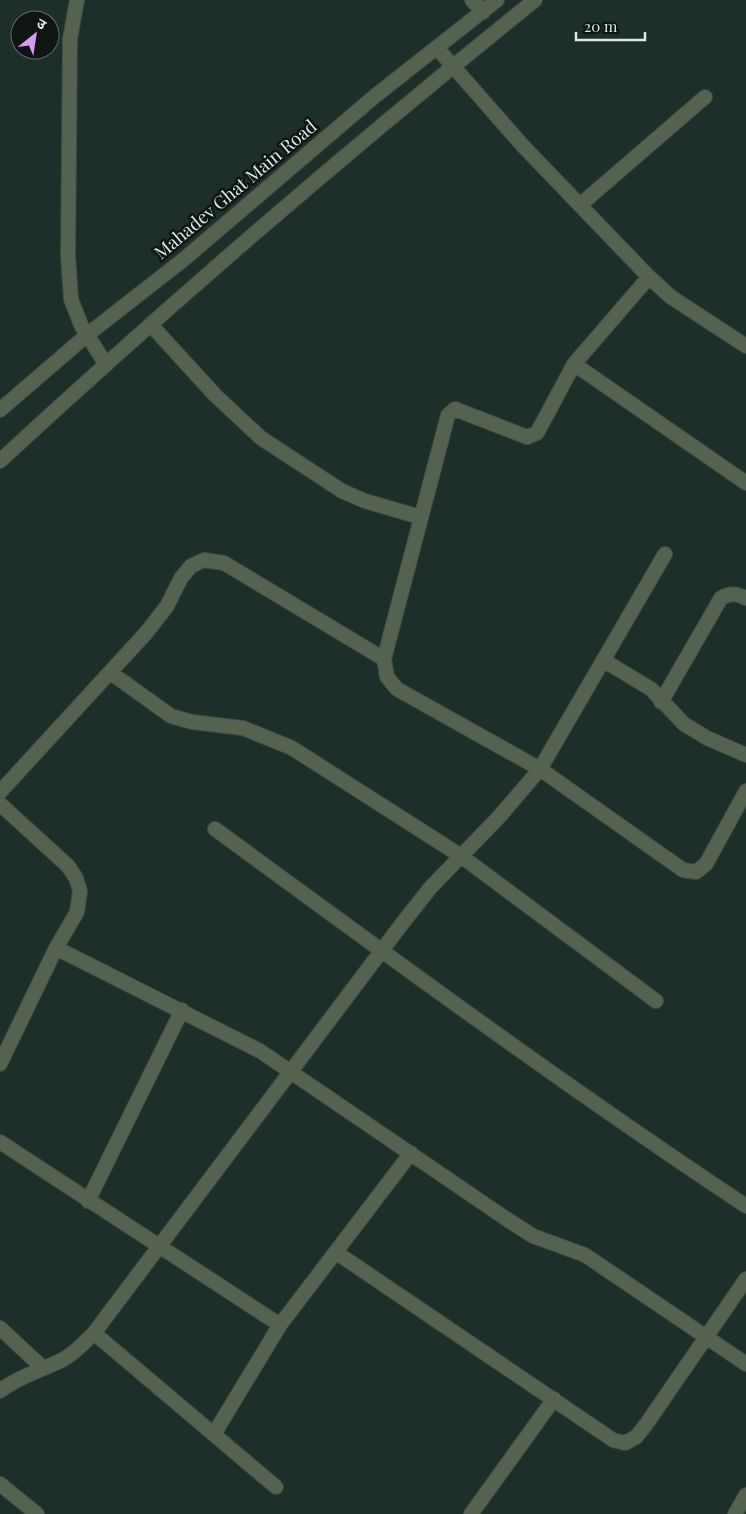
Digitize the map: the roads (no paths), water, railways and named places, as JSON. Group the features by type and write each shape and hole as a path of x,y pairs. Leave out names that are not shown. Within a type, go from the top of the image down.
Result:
{"street":[{"path":"77,0 70,39 68,256 71,299 81,325 106,363"},
{"path":"472,0 483,12"},
{"name":"Mahadev Ghat Main Road","path":"0,410 87,335 183,260 375,96 497,0"},
{"path":"0,461 150,325 452,66 535,0"},
{"path":"437,48 524,147 648,277 671,297 746,346"},
{"path":"580,205 705,97"},
{"path":"648,277 574,364 537,433 527,437 455,409 448,415 384,659 387,677 397,689 540,769 683,870 696,872 706,864 746,791"},
{"path":"150,325 215,395 261,438 342,491 365,501 420,516"},
{"path":"574,364 746,483"},
{"path":"0,1391 42,1368 64,1359 78,1350 94,1333 431,887 499,817 540,769 665,554"},
{"path":"0,792 146,633 167,606 191,566 204,560 224,563 384,659"},
{"path":"662,702 720,598 728,594 738,594 746,598"},
{"path":"603,660 651,689 684,724 707,738 746,755"},
{"path":"111,673 171,716 192,722 243,728 292,748 461,856 656,1001"},
{"path":"0,804 68,866 76,878 80,891 77,912 56,948 0,1064"},
{"path":"215,829 381,951 633,1131 746,1206"},
{"path":"56,948 182,1010 292,1070 534,1236 584,1255 613,1272 707,1339 746,1364"},
{"path":"88,1201 182,1010"},
{"path":"0,1142 280,1325"},
{"path":"214,1434 280,1325 337,1253 411,1153"},
{"path":"337,1253 614,1440 625,1443 636,1437 646,1426 707,1339 746,1279"},
{"path":"0,1328 42,1368"},
{"path":"94,1333 276,1487"},
{"path":"471,1514 554,1399"},
{"path":"0,1484 37,1514"},
{"path":"734,1514 746,1495"}]}
